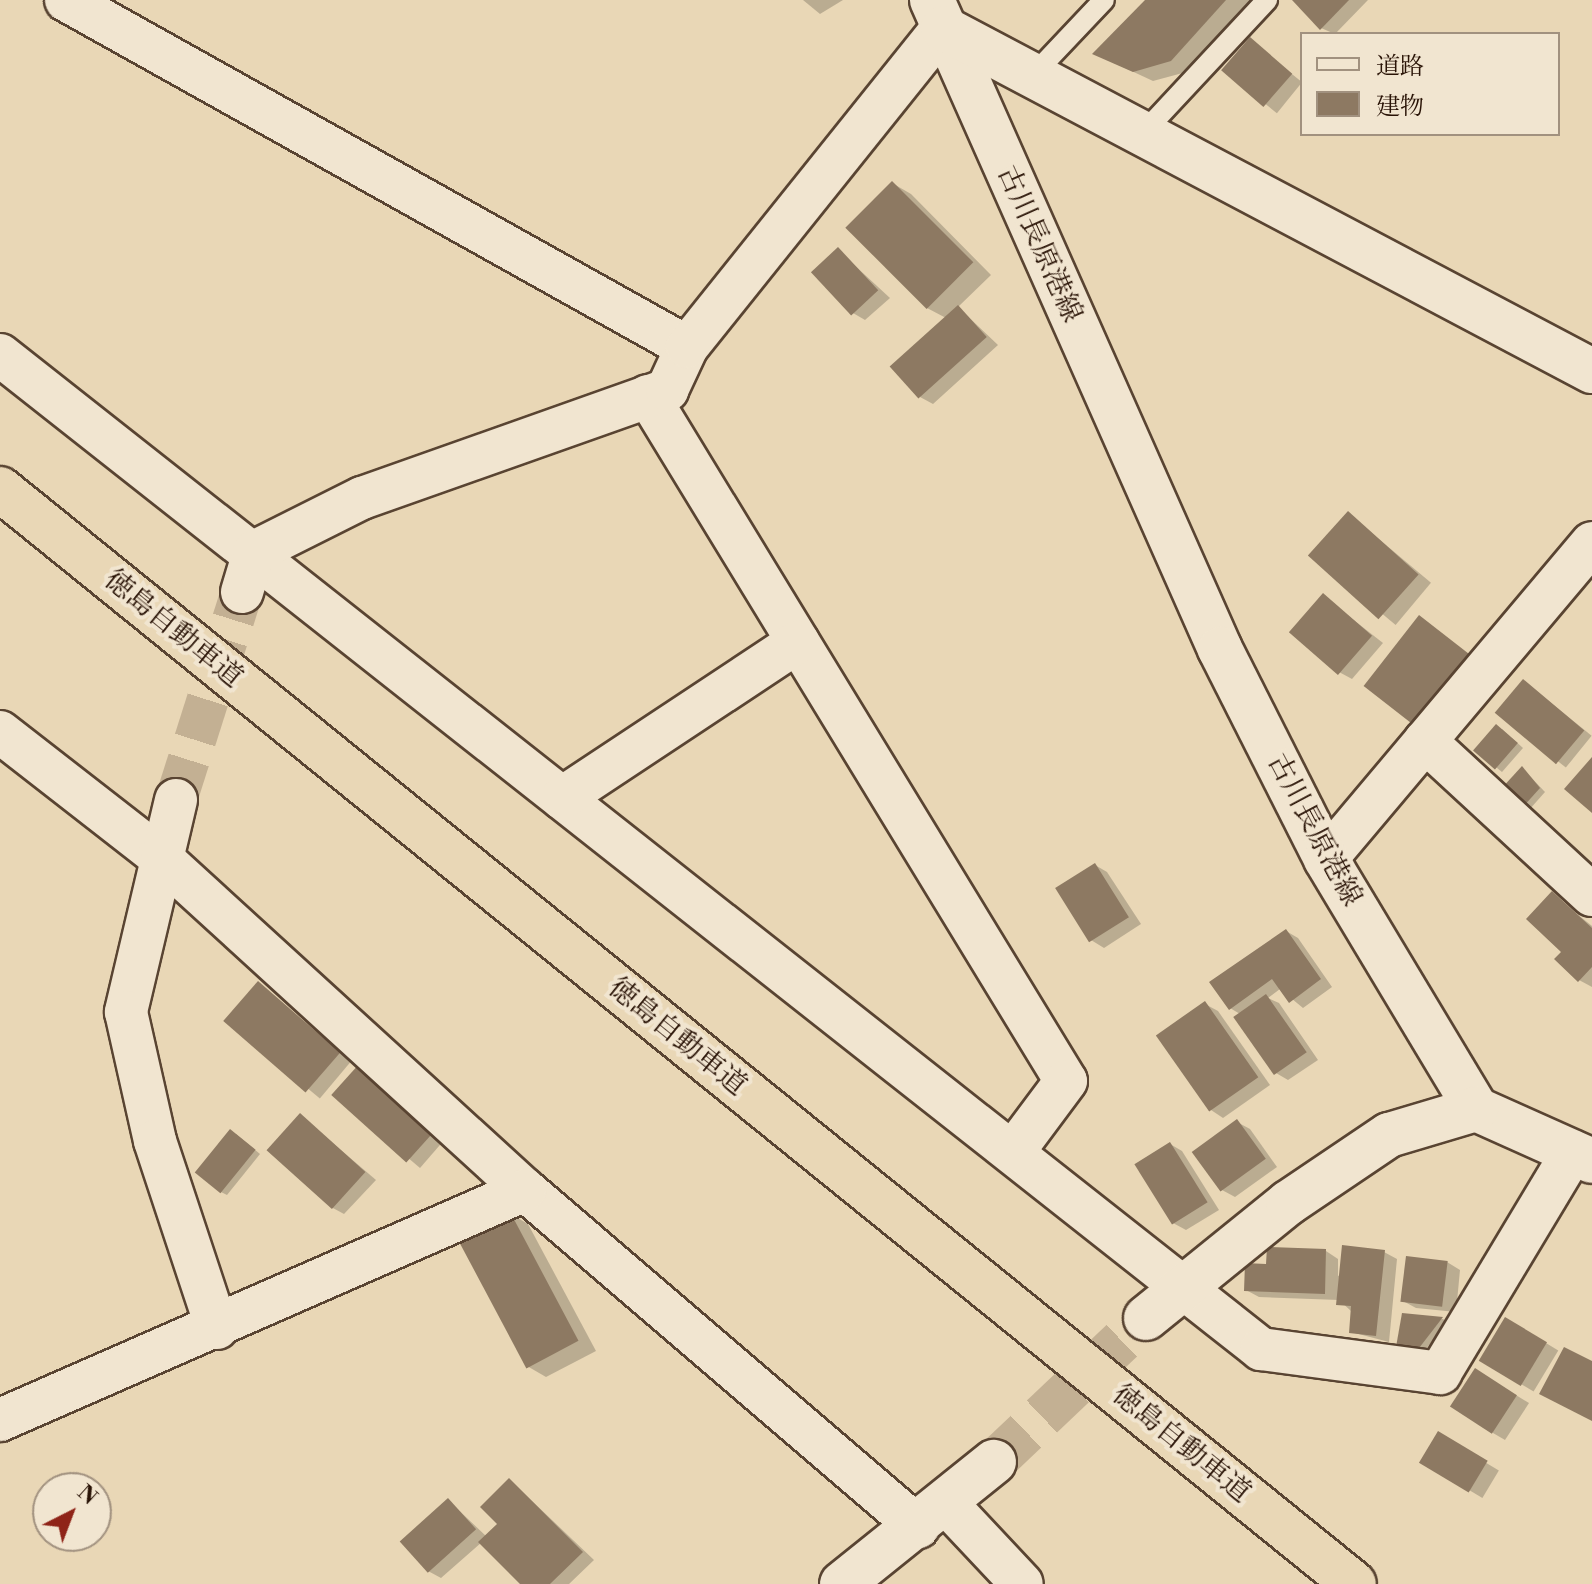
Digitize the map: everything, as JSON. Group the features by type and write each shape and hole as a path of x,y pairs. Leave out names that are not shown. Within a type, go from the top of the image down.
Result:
{"highway":[{"name":"徳島自動車道","path":"0,489 1354,1584"}],"main road":[{"path":"938,14 1033,75 1592,371"},
{"name":"古川長原港線","path":"938,14 1220,649 1326,859 1476,1109"},
{"path":"1146,1318 1288,1203 1389,1135 1476,1109 1582,1156"},
{"path":"842,1584 994,1462"}],"street":[{"path":"66,0 687,347"},
{"path":"242,592 254,552 362,498 667,390 687,347 938,14"},
{"path":"0,355 254,552 1261,1349 1440,1373 1582,1156"},
{"path":"648,396 1066,1081 1013,1152"},
{"path":"1326,859 1592,543"},
{"path":"562,798 798,642"},
{"path":"0,732 159,856 525,1190 1022,1584"},
{"path":"1425,741 1592,895"},
{"path":"176,800 159,856 126,1012 155,1141 217,1328"},
{"path":"0,1420 217,1328 525,1190"}],"lane":[{"path":"1033,75 1104,0"},
{"path":"1143,133 1267,0"}],"building":[{"path":"1145,0 1226,0 1171,61 1133,72 1092,54"},
{"path":"1292,0 1349,0 1320,30"},
{"path":"1250,37 1292,74 1263,107 1221,70"},
{"path":"892,181 973,262 927,309 845,228"},
{"path":"838,247 878,290 851,315 811,272"},
{"path":"958,305 987,337 918,399 890,367"},
{"path":"1348,511 1419,575 1378,619 1308,556"},
{"path":"1323,593 1372,636 1338,675 1289,632"},
{"path":"1419,615 1473,657 1417,728 1364,686"},
{"path":"1523,679 1584,730 1556,764 1495,713"},
{"path":"1496,724 1518,743 1495,769 1473,750"},
{"path":"1592,757 1592,813 1564,789"},
{"path":"1522,766 1540,788 1522,808 1501,789"},
{"path":"1095,863 1129,917 1089,942 1055,888"},
{"path":"1552,891 1592,928 1592,967 1578,982 1554,959 1561,952 1526,919"},
{"path":"1286,929 1321,979 1289,1003 1272,979 1229,1010 1209,982"},
{"path":"258,981 340,1053 305,1093 223,1021"},
{"path":"1266,994 1307,1052 1274,1075 1233,1017"},
{"path":"1205,1001 1258,1077 1209,1112 1156,1035"},
{"path":"360,1063 435,1131 406,1163 331,1095"},
{"path":"300,1113 365,1172 332,1209 267,1150"},
{"path":"1237,1119 1266,1159 1220,1192 1192,1152"},
{"path":"230,1129 256,1150 220,1193 195,1173"},
{"path":"1170,1142 1208,1202 1172,1224 1134,1164"},
{"path":"509,1210 578,1341 526,1368 457,1238"},
{"path":"1342,1245 1385,1250 1376,1336 1349,1333 1351,1306 1336,1305"},
{"path":"1267,1247 1326,1249 1325,1294 1244,1291 1245,1263 1266,1264"},
{"path":"1406,1256 1448,1261 1442,1307 1400,1302"},
{"path":"1402,1313 1443,1317 1416,1352 1396,1347"},
{"path":"1505,1317 1547,1342 1521,1386 1479,1361"},
{"path":"1564,1347 1592,1361 1592,1421 1539,1394"},
{"path":"1475,1368 1517,1395 1492,1434 1450,1407"},
{"path":"1438,1431 1488,1461 1469,1493 1419,1463"},
{"path":"509,1478 583,1552 550,1584 520,1584 478,1542 497,1524 480,1507"},
{"path":"448,1498 476,1529 428,1573 400,1541"}],"tunnel":[{"path":"176,800 242,592"},
{"path":"994,1462 1146,1318"}]}
